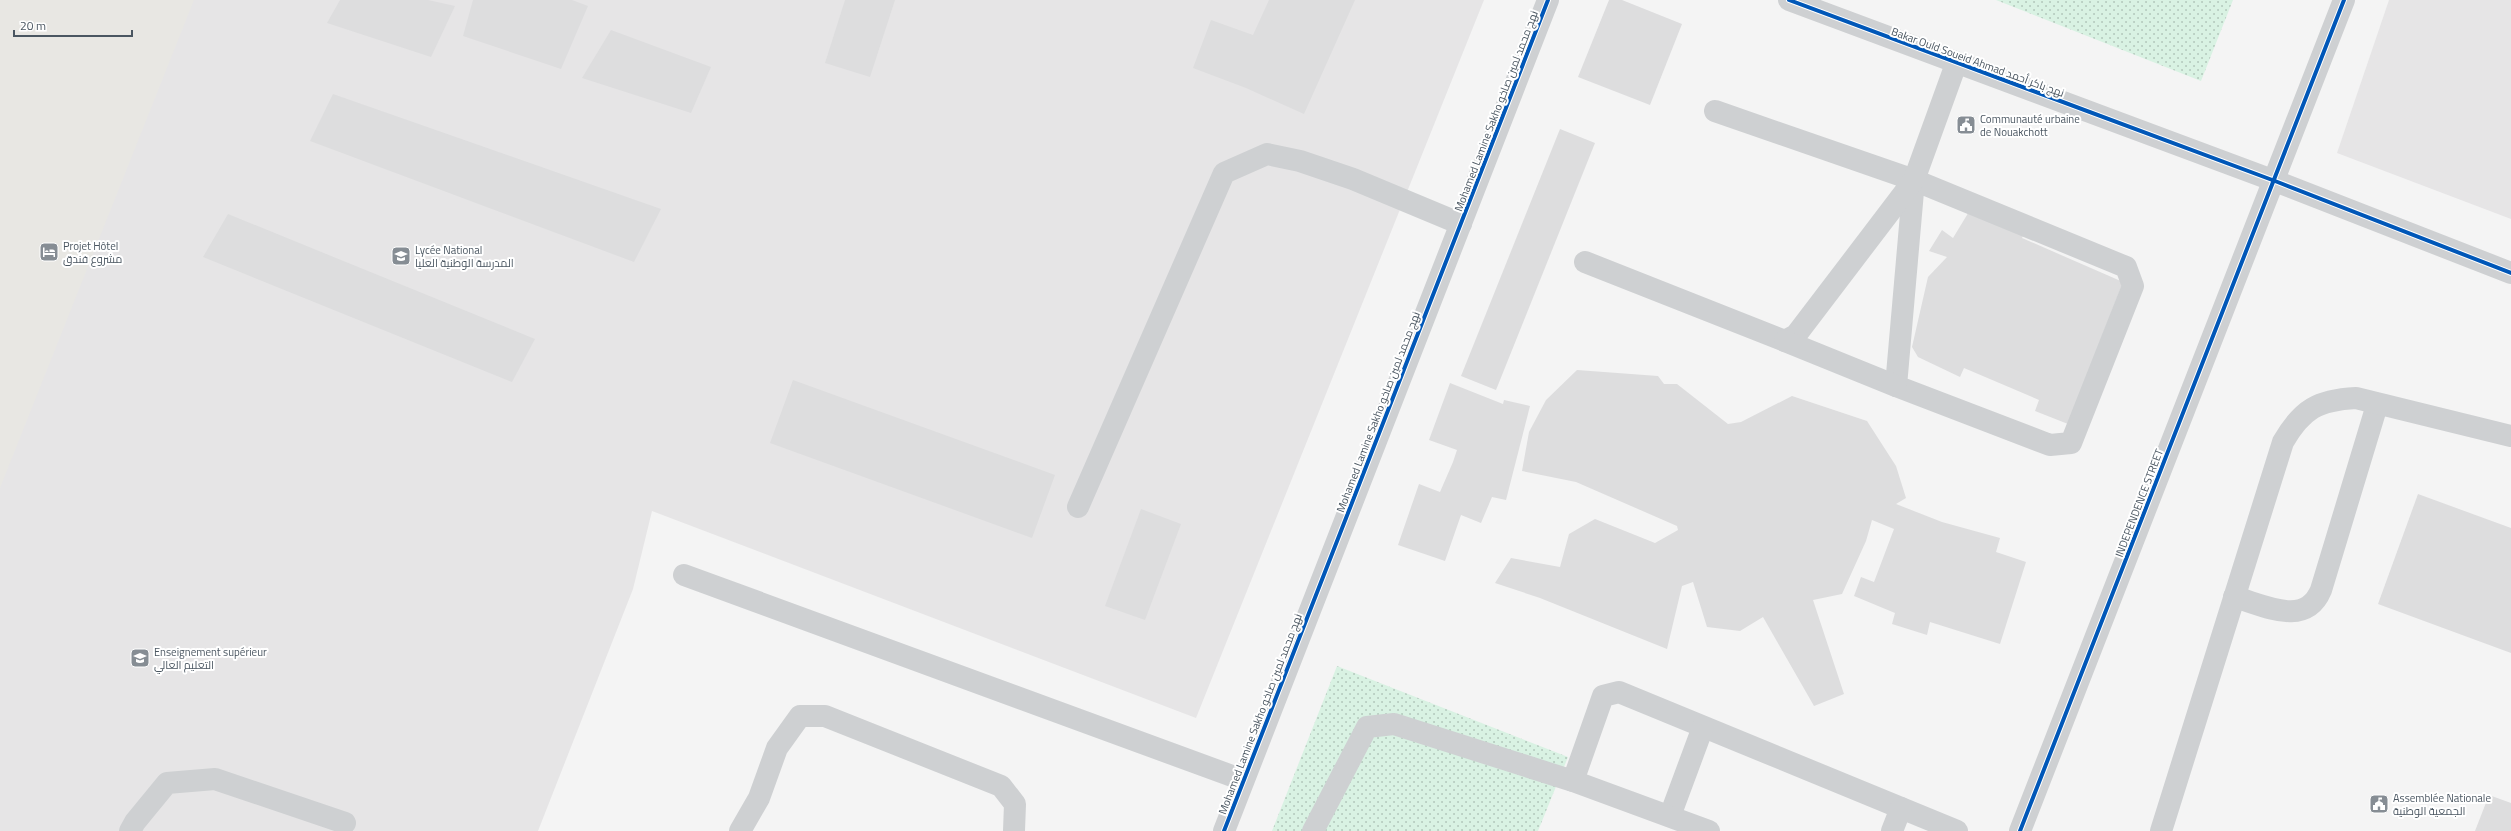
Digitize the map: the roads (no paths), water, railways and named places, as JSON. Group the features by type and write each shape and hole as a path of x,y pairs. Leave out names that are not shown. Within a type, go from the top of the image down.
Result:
{"street":[{"name":"Mohamed Lamine Sakho نهج محمد لمين صاخو","path":"1224,831 1548,0"},
{"name":"Bakar Ould Soueid Ahmad نهج باكر أحمد","path":"1788,0 1956,64 2275,181 2511,273"},
{"name":"INDEPENDENCE STREET","path":"2020,831 2275,181 2344,0"},
{"path":"1896,386 1914,180 1956,64"},
{"path":"1585,262 1896,386 2050,445 2071,443 2133,286 2126,267 1914,180 1716,111"},
{"path":"1078,507 1224,173 1267,154 1300,162 1353,179 1461,224"},
{"path":"1785,341 1796,335 1914,180"},
{"path":"2160,831 2283,442 2294,422 2311,408 2333,399 2356,398 2378,405 2511,436"},
{"path":"2234,597 2296,612 2312,605 2321,590 2378,405"},
{"path":"684,575 1243,780"},
{"path":"1573,781 1603,696 1618,692 1957,831"},
{"path":"740,831 759,798 777,748 800,716 825,716 1001,786 1015,804 1014,831"},
{"path":"1313,831 1367,727 1394,724 1573,781 1709,831"},
{"path":"1670,816 1703,727"},
{"path":"130,831 135,822 167,783 215,779 345,823"},
{"path":"1892,831 1901,808"}],"place":[{"name":"Communauté urbaine de Nouakchott","path":"1966,125"},
{"name":"Projet Hôtel مشروع فندق","path":"49,252"},
{"name":"Lycée National المدرسة الوطنية العليا","path":"401,256"},
{"name":"Enseignement supérieur التعليم العالي","path":"140,658"},
{"name":"Assemblée Nationale الجمعية الوطنية","path":"2379,804"}]}
